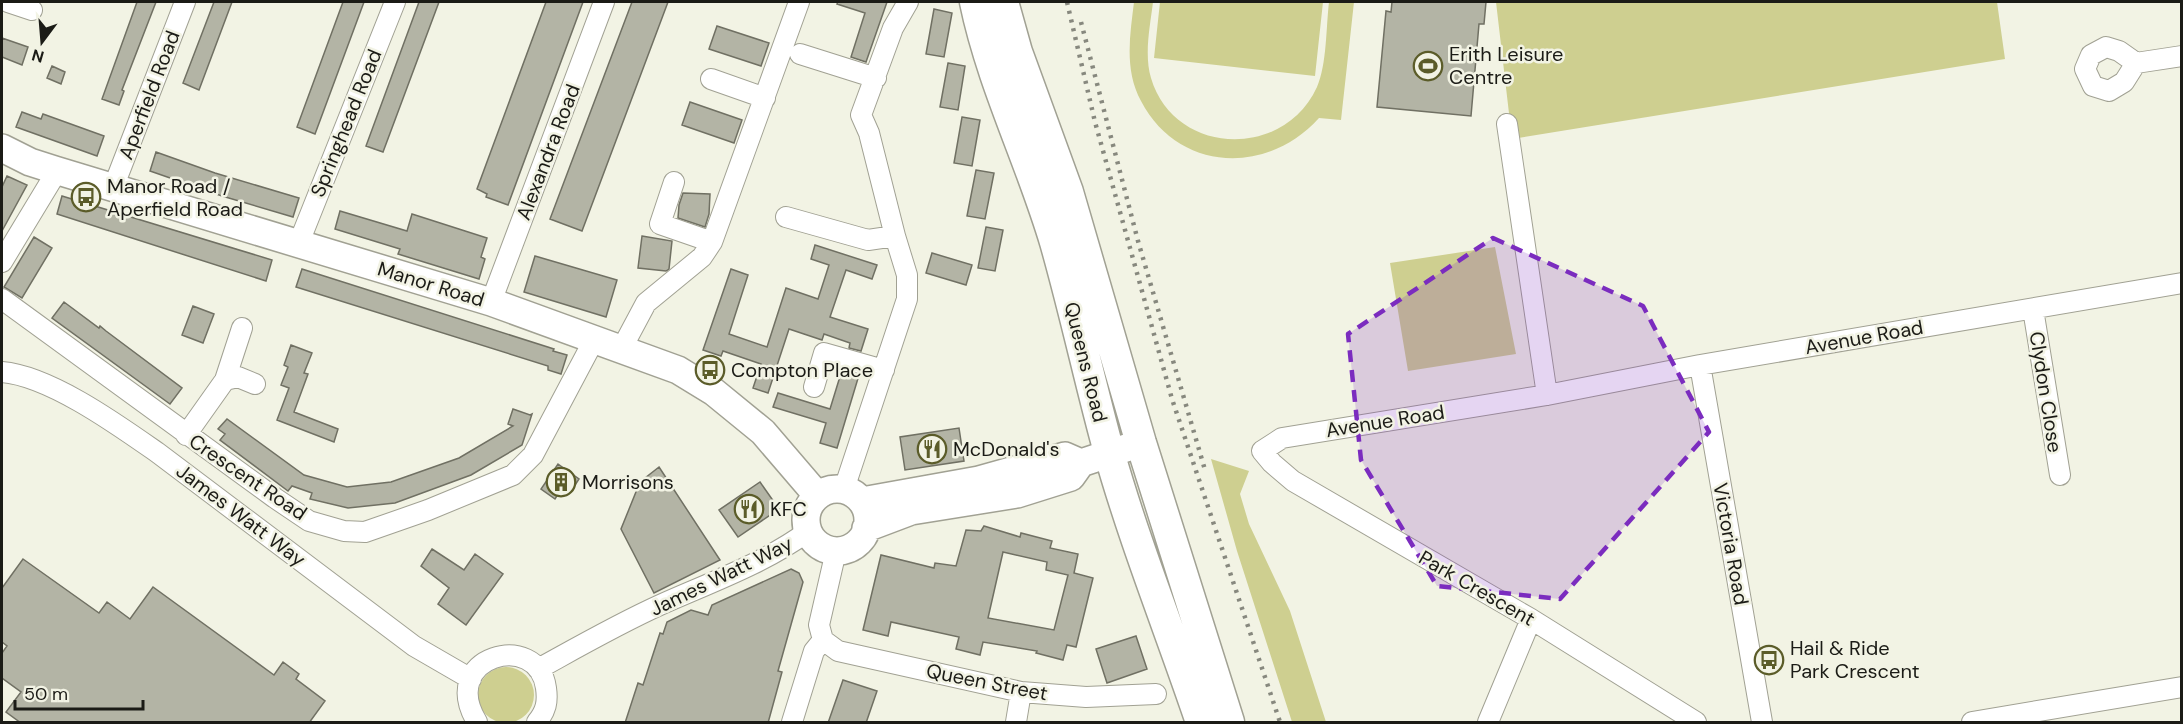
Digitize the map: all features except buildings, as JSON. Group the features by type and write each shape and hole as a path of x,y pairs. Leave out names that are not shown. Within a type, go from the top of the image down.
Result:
{"main road":[{"name":"Queens Road","path":"975,2 998,81 1055,241 1109,453 1201,723"},
{"name":"Queens Road","path":"1003,2 1017,52 1068,192 1141,443 1229,723"}],"street":[{"path":"8,2 32,10"},
{"name":"Aperfield Road","path":"113,188 185,2"},
{"name":"Springhead Road","path":"298,245 395,2"},
{"name":"Alexandra Road","path":"491,302 604,2"},
{"path":"622,348 646,303 702,257 712,242 799,2"},
{"path":"853,495 884,370 907,299 907,275 861,115 893,28 908,2"},
{"path":"800,54 876,78"},
{"path":"2136,63 2181,56"},
{"path":"711,79 765,98"},
{"path":"1507,124 1546,395"},
{"name":"Manor Road","path":"2,148 30,162 55,170 491,302 678,370 714,392 763,432 817,495"},
{"path":"2,262 51,181 55,170"},
{"path":"674,182 660,224 712,242"},
{"path":"786,217 868,240 895,236"},
{"name":"Avenue Road","path":"1262,451 1282,438 1546,395 1700,365 2181,283"},
{"name":"Crescent Road","path":"2,299 186,435 309,521 344,531 365,532 428,510 513,475 533,454 594,340"},
{"name":"Clydon Close","path":"2032,309 2060,475"},
{"path":"186,435 225,380 242,328"},
{"path":"814,387 824,353 884,370"},
{"name":"Victoria Road","path":"1700,365 1762,723"},
{"name":"James Watt Way","path":"2,372 19,374 48,386 129,433 414,646 471,679"},
{"path":"225,380 238,378 255,384"},
{"path":"866,528 911,511 1017,494 1071,477 1081,463 1141,443"},
{"name":"Park Crescent","path":"1262,451 1293,481 1531,620 1696,723"},
{"path":"817,495 833,488 853,495 979,480 1065,456 1081,463"},
{"name":"James Watt Way","path":"817,495 811,501 806,516 807,532 813,541 825,549 836,551"},
{"path":"792,723 814,651 823,640 819,626 836,551 848,549 864,537 867,510 853,495"},
{"name":"James Watt Way","path":"538,669 620,623 765,557 807,532"},
{"path":"1488,723 1531,620"},
{"name":"Queen Street","path":"823,640 838,651 1021,692 1086,697 1156,694"},
{"path":"477,723 468,705 467,691 471,679 478,668 493,657 503,655 518,656 531,662 545,681 548,700 544,713 537,723"},
{"path":"1972,723 2181,687"},
{"path":"1016,723 1021,692"}],"highlighted area":[{"path":"1493,238 1643,306 1709,432 1560,599 1437,586 1361,460 1348,334"}],"green space":[{"path":"1134,2 1153,2 1148,60 1151,78 1163,104 1182,123 1205,134 1230,139 1256,137 1280,127 1301,111 1317,87 1320,78 1329,2 1354,2 1341,120 1319,118 1298,137 1274,150 1250,157 1224,158 1200,153 1177,142 1157,124 1141,101 1132,77 1130,52"},
{"path":"1160,2 1323,2 1315,76 1154,58"},
{"path":"1496,2 1997,2 2005,59 1512,139"},
{"path":"1495,247 1516,354 1408,371 1390,263"},
{"path":"1211,459 1249,471 1240,494 1249,524 1290,611 1326,722 1292,722 1237,551"},
{"path":"506,667 517,669 526,675 532,684 534,695 532,706 526,715 517,721 506,723 495,721 486,715 480,706 478,695 480,684 486,675 495,669"}],"railway":[{"path":"1067,2 1095,122 1172,399 1280,722"},
{"path":"1081,22 1138,241 1205,470"}],"place":[{"name":"Erith Leisure Centre","path":"1428,66"},
{"name":"Manor Road / Aperfield Road","path":"86,197"},
{"name":"Compton Place","path":"710,370"},
{"name":"McDonald's","path":"932,449"},
{"name":"Morrisons","path":"561,482"},
{"name":"KFC","path":"749,509"},
{"name":"Hail & Ride Park Crescent","path":"1769,660"}]}
